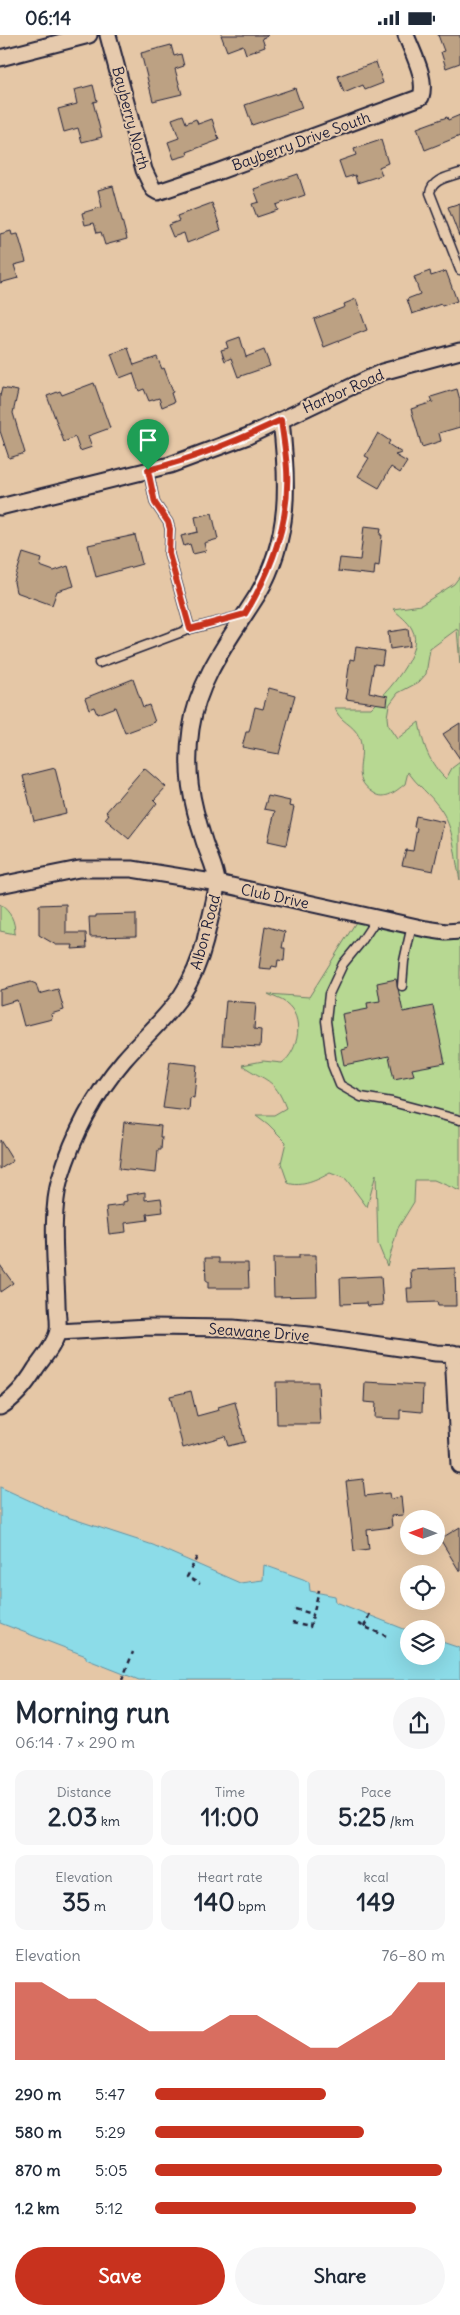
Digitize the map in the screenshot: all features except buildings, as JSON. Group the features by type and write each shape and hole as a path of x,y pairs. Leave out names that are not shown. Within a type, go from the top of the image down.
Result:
{"street":[{"path":"0,58 89,35"},
{"name":"Bayberry North","path":"108,35 144,170 153,189 158,192 162,190"},
{"name":"Bayberry Drive South","path":"162,190 206,177 421,97 423,89 421,78 406,35"},
{"name":"Harbor Road","path":"0,507 170,465 248,435 382,372 460,351"},
{"name":"Albon Road","path":"58,1332 55,1207 59,1183 68,1152 82,1124 108,1081 183,994 196,971 218,883 192,802 188,769 191,728 205,683 259,591 274,558 283,522 287,470 281,420"},
{"name":"Club Drive","path":"0,885 79,869 132,869 218,883 446,932 460,931"},
{"name":"Seawane Drive","path":"58,1332 149,1327 233,1328 309,1335 436,1353 456,1354"},
{"path":"0,1407 14,1397 27,1382 58,1332"},
{"path":"456,1354 459,1465"}],"lane":[{"path":"460,173 435,182 431,186 430,193 460,270"},
{"path":"148,470 155,503 168,522 170,529 169,554 190,629"},
{"path":"98,663 190,629 245,614"},
{"path":"377,918 361,943 343,964 329,994 326,1021 332,1065 340,1085 361,1097 392,1102 460,1120"},
{"path":"402,987 404,961 412,925"}],"path":[{"path":"197,1557 187,1577 200,1584"},
{"path":"292,1623 310,1627 319,1590"},
{"path":"295,1609 313,1614"},
{"path":"364,1627 370,1613"},
{"path":"358,1624 386,1636"},
{"path":"122,1680 133,1652"}],"green space":[{"path":"460,576 460,664 457,629 430,649 426,674 419,682 398,693 389,705 387,717 388,726 397,739 419,722 431,760 446,779 452,768 460,762 460,880 451,833 439,807 408,772 405,784 386,796 378,795 366,787 360,774 361,745 359,737 354,729 340,717 335,708 371,708 378,701 409,660 415,638 412,629 406,621 393,609 421,605 454,584"},
{"path":"0,904 12,917 15,934 0,931"},
{"path":"361,914 460,932 460,1191 434,1180 415,1180 414,1202 398,1228 387,1266 378,1244 376,1174 367,1207 346,1179 330,1173 315,1181 304,1184 288,1183 281,1163 286,1142 256,1115 274,1115 286,1108 273,1085 242,1065 263,1061 282,1063 288,1058 296,1042 298,1025 296,1017 286,1003 268,994 309,997"}],"water":[{"path":"0,1487 61,1515 153,1545 240,1583 263,1580 264,1565 303,1579 309,1582 310,1591 335,1596 336,1602 400,1627 400,1665 445,1665 445,1643 460,1648 460,1680 139,1680 86,1659 86,1656 0,1623"}],"route":[{"path":"281,420 287,470 283,522 274,558 259,591 245,614 190,629 169,554 170,529 164,515 155,503 148,470 170,465 248,435 281,420"}]}
